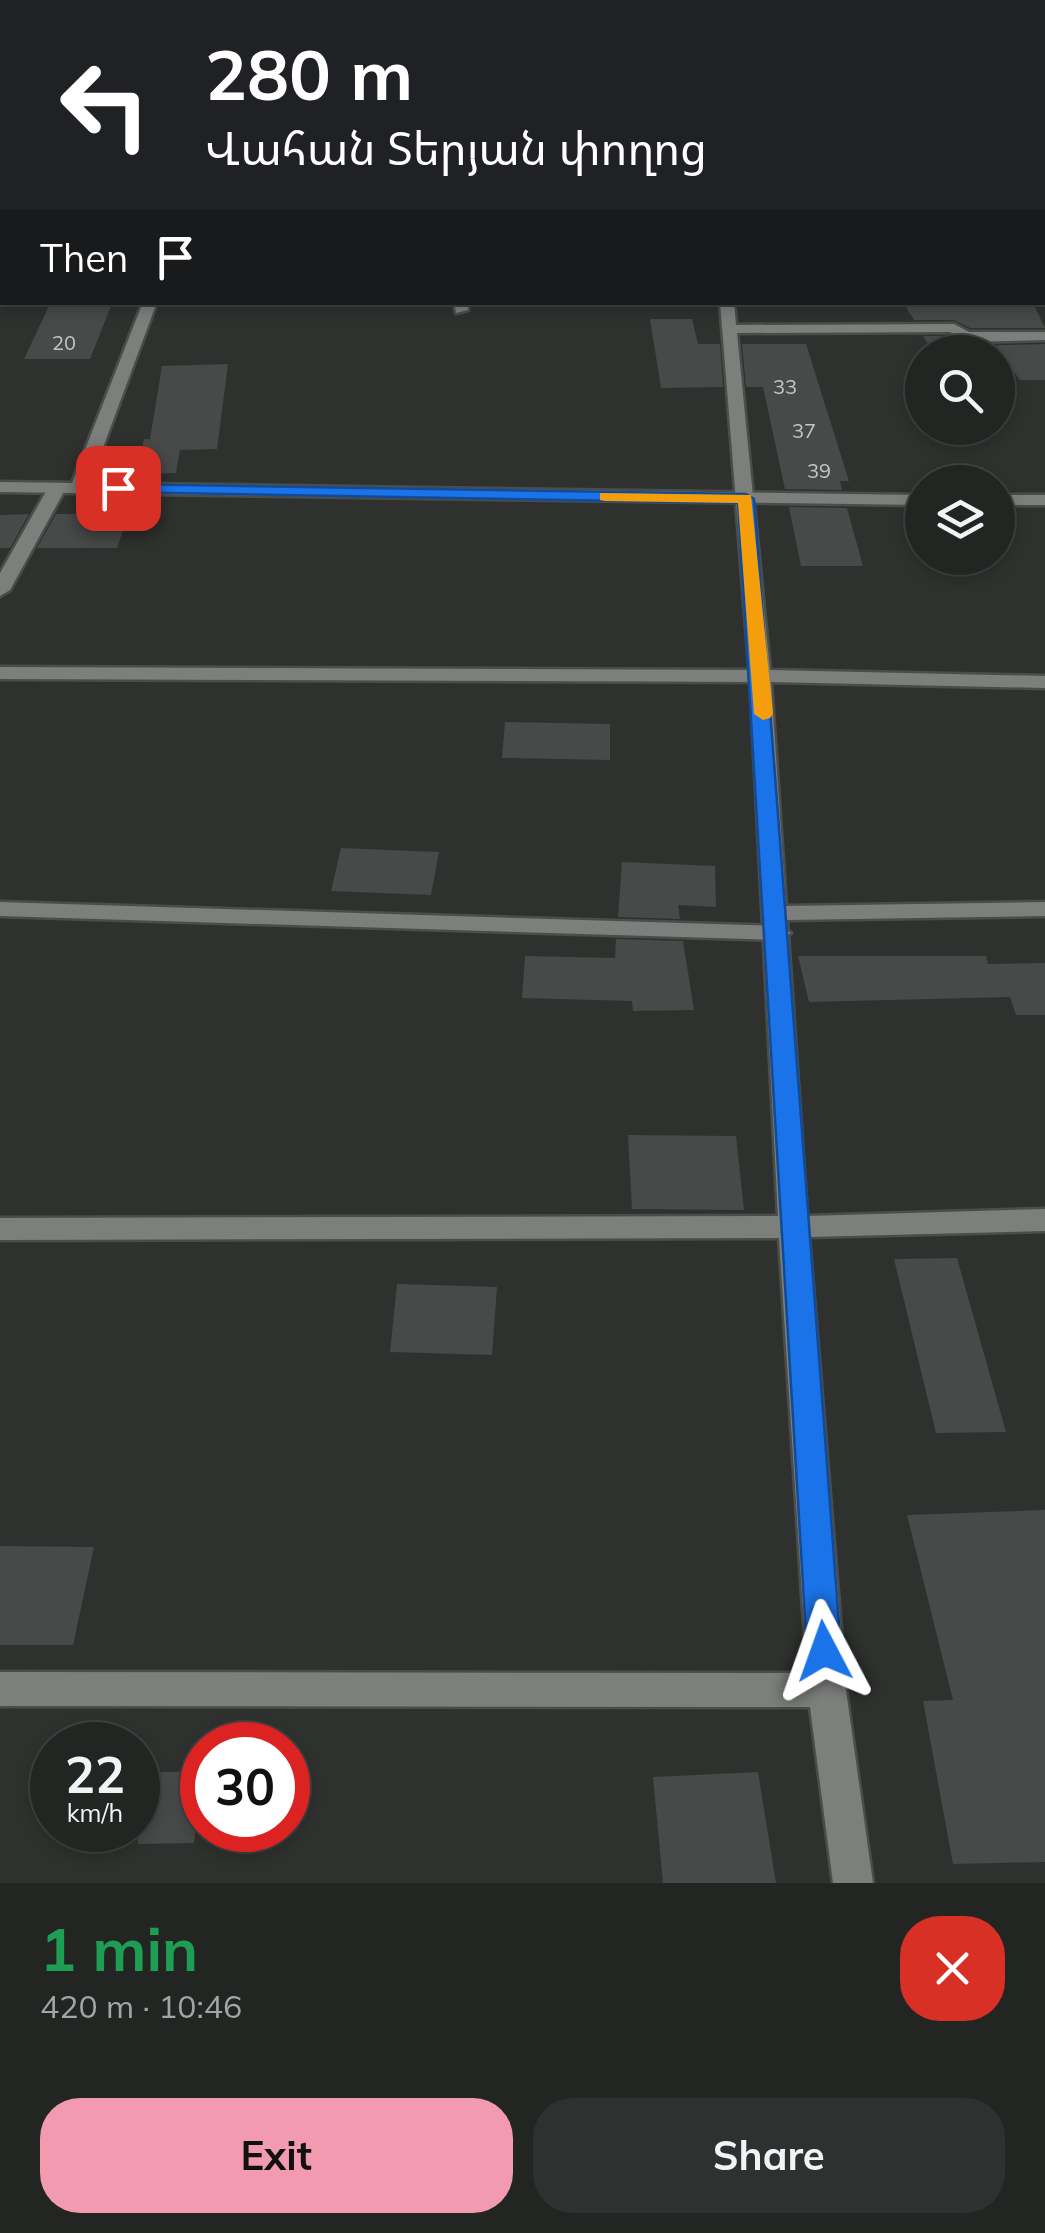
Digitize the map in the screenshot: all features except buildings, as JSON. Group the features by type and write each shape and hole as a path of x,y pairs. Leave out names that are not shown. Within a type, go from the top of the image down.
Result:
{"street":[{"path":"79,488 149,305"},
{"path":"853,1883 827,1690 794,1227 778,923 728,316 954,328 966,338 1045,336"},
{"path":"0,487 905,500"},
{"path":"0,590 57,488"},
{"path":"1015,500 1045,500"},
{"path":"0,672 760,676 1045,682"},
{"path":"0,909 778,923 1045,909"},
{"path":"0,1229 794,1227 1045,1220"},
{"path":"0,1689 827,1690"}],"slow traffic":[{"path":"605,496 746,499 763,714"}],"route":[{"path":"118,488 746,499 779,932 794,1227 824,1651"}]}
